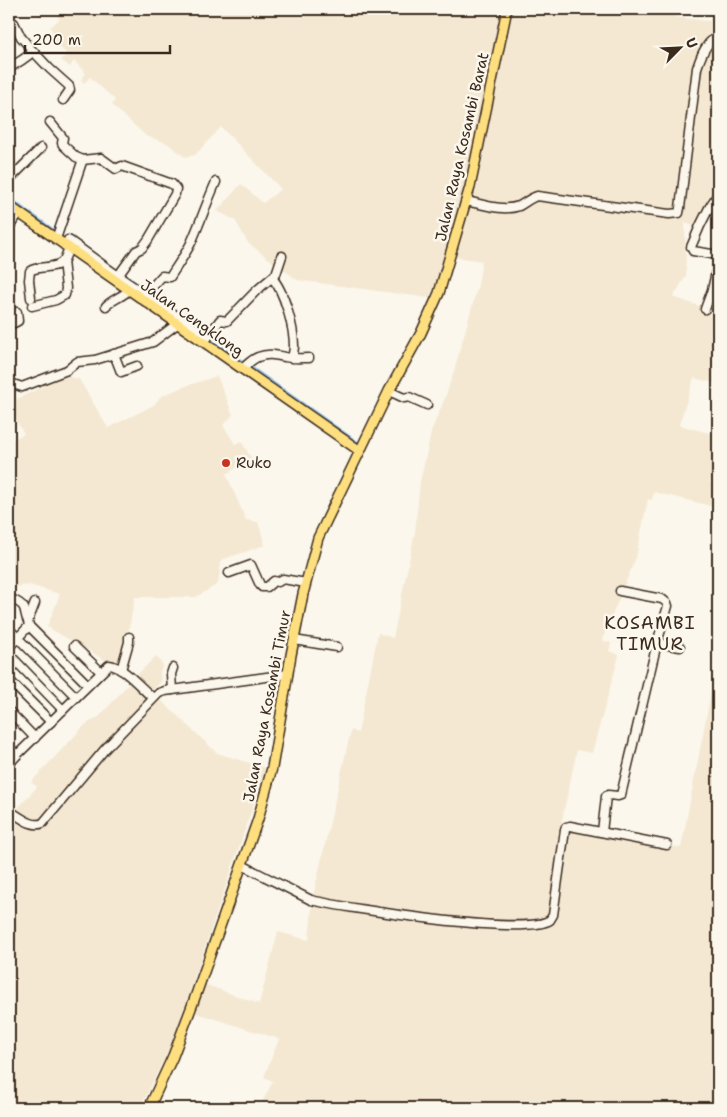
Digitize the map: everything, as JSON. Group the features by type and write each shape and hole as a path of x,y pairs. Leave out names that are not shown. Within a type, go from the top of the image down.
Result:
{"main road":[{"name":"Jalan Raya Kosambi Barat","path":"360,451 440,293 466,201 507,9"},
{"name":"Jalan Cengklong","path":"9,206 25,215 56,239 97,264 177,324 206,340 245,367 360,451"},
{"name":"Jalan Raya Kosambi Timur","path":"149,1108 173,1056 202,968 242,866 258,819 272,768 294,640 318,538 360,451"}],"street":[{"path":"9,24 14,23 21,37 33,52 69,86 70,90 62,100"},
{"path":"466,201 507,208 518,206 536,196 669,214 679,213 697,68 711,41 718,40"},
{"path":"9,68 33,52"},
{"path":"50,122 63,138 63,145 82,160 101,158 116,169 122,166 172,184 176,189 175,194 148,240 142,248 136,251 118,276"},
{"path":"9,180 41,148"},
{"path":"56,239 82,160"},
{"path":"146,294 162,276 170,276 180,262 198,227 216,182"},
{"path":"718,194 709,208 691,247 693,251 718,255"},
{"path":"9,227 25,215"},
{"path":"63,261 54,266 30,271 29,280 32,302 56,300 65,295 63,261 67,245"},
{"path":"97,264 118,276 126,286 146,294 206,340 220,319 226,322 256,291 272,278 277,271 282,256"},
{"path":"705,309 712,290 718,263"},
{"path":"272,278 280,288 288,312 295,348 292,358"},
{"path":"106,306 111,301 125,294 126,286"},
{"path":"9,323 18,321 17,312"},
{"path":"9,379 17,386 22,387 68,370 77,362 95,360 153,342 177,324"},
{"path":"114,354 121,372 137,366"},
{"path":"245,367 257,357 274,354 300,359 309,358"},
{"path":"389,391 404,398 409,397 427,404"},
{"path":"229,572 251,565 262,587 268,587 274,581 278,582 283,579 306,583"},
{"path":"602,832 606,796 620,795 657,643 668,606 662,599 620,591"},
{"path":"9,598 22,605 29,624 88,685"},
{"path":"9,647 29,624 35,603"},
{"path":"9,629 76,697"},
{"path":"121,670 129,637"},
{"path":"294,640 337,647"},
{"path":"657,643 680,647"},
{"path":"74,646 101,672"},
{"path":"9,654 63,710"},
{"path":"9,764 101,672 112,665 121,670 153,698"},
{"path":"172,690 171,674 173,668"},
{"path":"9,817 13,813 34,824 39,825 43,823 105,749 160,692 288,674"},
{"path":"9,680 50,722"},
{"path":"9,710 35,738"},
{"path":"9,747 17,755"},
{"path":"242,866 311,900 319,902 472,924 544,924 553,915 566,827 570,826 667,845"}],"shaded area":[{"path":"51,9 676,9 676,17 718,21 718,192 701,229 685,223 686,276 673,297 705,308 715,322 713,326 716,331 718,329 718,384 694,378 679,425 716,435 714,442 718,444 718,465 714,465 710,483 716,484 711,506 654,492 652,500 648,499 636,557 602,640 611,643 609,651 619,655 592,753 577,750 561,824 681,848 718,656 718,1108 259,1108 273,1081 264,1077 279,1039 196,1013 204,984 259,1004 278,932 309,940 313,897 351,730 358,733 378,633 393,638 415,532 420,482 432,429 454,371 478,285 482,261 450,256 429,298 297,280 248,243 235,220 217,211 241,184 263,203 281,189 221,127 195,155 185,157 167,143 146,136 112,105 115,100 90,77 84,83 81,80 86,73 74,61 70,67 61,60 67,54 51,39 54,34 50,27 60,19"},
{"path":"64,376 79,379 108,428 154,405 160,397 180,388 217,376 233,415 223,425 235,444 241,441 252,459 226,474 246,520 258,522 265,545 221,560 218,584 196,597 135,597 126,644 119,668 47,627 60,594 29,585 9,588 9,435 11,440 24,434 9,407 9,403"},
{"path":"156,656 163,665 160,672 161,682 151,691 217,753 266,768 173,1041 140,1108 9,1108 9,824 17,809 37,787 31,782 86,724 99,717"}],"waterway":[{"path":"9,199 27,213"},
{"path":"31,215 57,234"},
{"path":"206,338 220,347"},
{"path":"223,349 358,444"}],"place":[{"name":"Ruko","path":"226,463"}],"district":[{"name":"KOSAMBI TIMUR","path":"650,633"}]}
